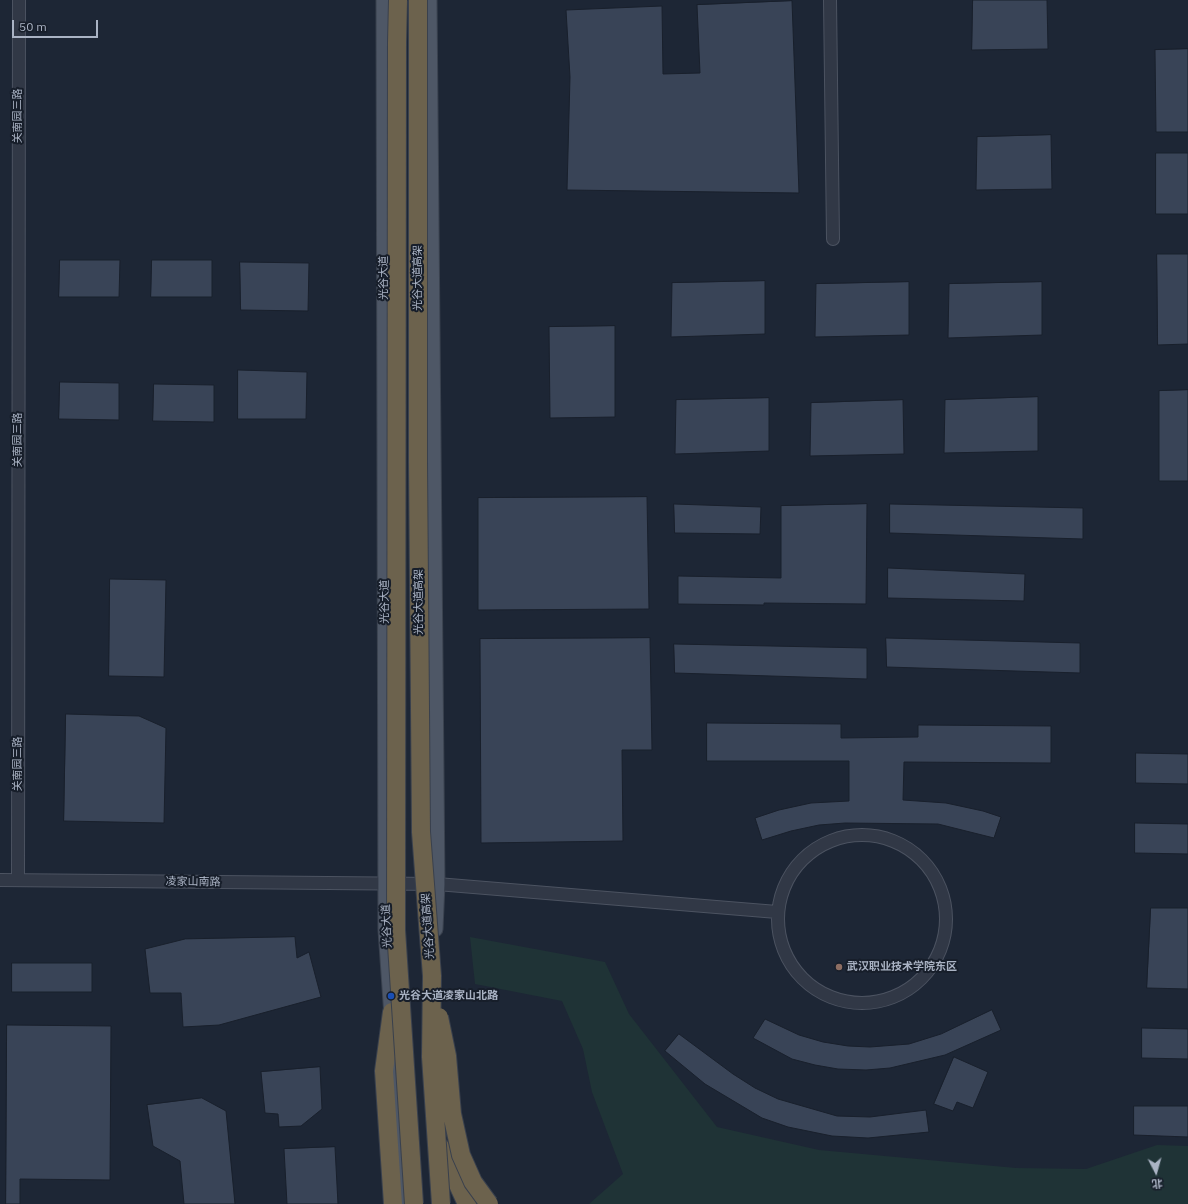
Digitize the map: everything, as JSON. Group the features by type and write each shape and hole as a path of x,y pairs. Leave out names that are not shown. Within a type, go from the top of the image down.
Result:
{"highway":[{"name":"光谷大道高架","path":"398,0 396,43 396,923 414,1204"},
{"name":"光谷大道高架","path":"418,0 418,471 421,832 432,976 431,1057 441,1204"},
{"path":"432,976 446,1056 452,1114 461,1155 473,1182 489,1204"},
{"path":"392,1012 384,1071 393,1204"},
{"path":"441,1148 468,1204"}],"main road":[{"name":"光谷大道","path":"384,0 386,930 405,1204"},
{"path":"429,0 438,884 434,959 436,1047 445,1204"}],"street":[{"name":"关南园三路","path":"18,0 18,880"},
{"path":"830,0 833,238"},
{"path":"854,835 883,838 909,849 930,870 943,896 946,922 941,949 928,972 908,990 883,1001 856,1004 830,998 807,984 789,963 779,938 777,912 785,884 802,860 826,843 854,835"},
{"name":"凌家山南路","path":"0,880 438,884 777,912"}],"green space":[{"path":"470,937 605,962 629,1014 717,1127 819,1150 1016,1168 1086,1169 1157,1145 1188,1146 1188,1204 589,1204 623,1174 592,1092 583,1049 562,1001 475,984"}],"building":[{"path":"973,0 1047,0 1048,49 972,50"},
{"path":"792,1 799,193 567,190 570,77 566,10 662,6 663,74 700,73 697,5"},
{"path":"1188,49 1188,132 1156,132 1155,50"},
{"path":"1051,135 1052,189 976,190 977,137"},
{"path":"1156,153 1188,153 1188,214 1156,214"},
{"path":"1157,254 1188,254 1188,344 1158,345"},
{"path":"60,260 120,260 119,297 59,297"},
{"path":"152,260 212,260 212,297 151,297"},
{"path":"240,262 309,263 308,311 241,310"},
{"path":"765,281 765,334 671,337 672,283"},
{"path":"909,282 909,335 815,337 816,284"},
{"path":"1042,282 1042,335 948,338 949,284"},
{"path":"615,326 615,417 550,418 549,327"},
{"path":"238,370 307,372 306,419 238,419"},
{"path":"60,382 119,383 119,420 59,419"},
{"path":"154,384 214,385 214,422 153,421"},
{"path":"1188,390 1188,481 1159,481 1159,391"},
{"path":"1038,397 1038,451 944,453 945,400"},
{"path":"769,398 769,451 675,454 676,400"},
{"path":"903,400 904,454 810,456 811,403"},
{"path":"647,497 649,609 478,610 478,498"},
{"path":"674,504 761,507 760,534 675,533"},
{"path":"867,504 866,604 678,604 678,576 781,578 781,506"},
{"path":"890,504 1083,508 1083,539 890,533"},
{"path":"888,568 1025,574 1024,601 888,598"},
{"path":"110,579 166,580 164,677 109,676"},
{"path":"650,638 652,750 622,750 623,841 481,843 480,639"},
{"path":"886,638 1080,643 1080,673 887,667"},
{"path":"674,644 867,648 867,679 675,673"},
{"path":"66,714 139,716 166,728 164,823 64,821"},
{"path":"707,723 841,724 841,738 918,737 918,725 1051,726 1051,763 904,762 903,800 946,803 983,811 1001,817 994,838 938,824 845,823 819,825 791,831 762,840 755,818 779,810 811,803 849,801 849,761 707,761"},
{"path":"1136,753 1188,754 1188,784 1136,783"},
{"path":"1135,823 1188,824 1188,854 1135,853"},
{"path":"1151,908 1188,908 1188,989 1147,988"},
{"path":"295,937 297,958 309,952 321,997 219,1025 183,1027 181,993 150,993 145,949 185,939"},
{"path":"12,963 92,963 92,992 12,992"},
{"path":"992,1010 1001,1030 945,1055 890,1068 866,1070 838,1069 815,1065 792,1059 753,1038 765,1019 799,1035 823,1042 848,1046 870,1047 909,1044 941,1034"},
{"path":"7,1025 111,1026 110,1180 20,1179 20,1204 6,1204"},
{"path":"1142,1028 1188,1029 1188,1059 1142,1058"},
{"path":"679,1034 733,1074 755,1088 778,1099 837,1116 870,1117 926,1110 929,1132 868,1138 832,1136 788,1127 762,1118 705,1084 665,1051"},
{"path":"954,1057 988,1072 973,1108 957,1102 953,1111 934,1104"},
{"path":"320,1067 322,1109 301,1126 279,1127 278,1114 265,1113 261,1072"},
{"path":"202,1098 226,1111 235,1204 184,1204 180,1161 153,1146 147,1105"},
{"path":"1134,1106 1188,1106 1188,1137 1134,1135"},
{"path":"335,1147 338,1204 287,1204 284,1149"}],"place":[{"name":"武汉职业技术学院东区","path":"839,967"},
{"name":"光谷大道凌家山北路","path":"391,996"}]}
